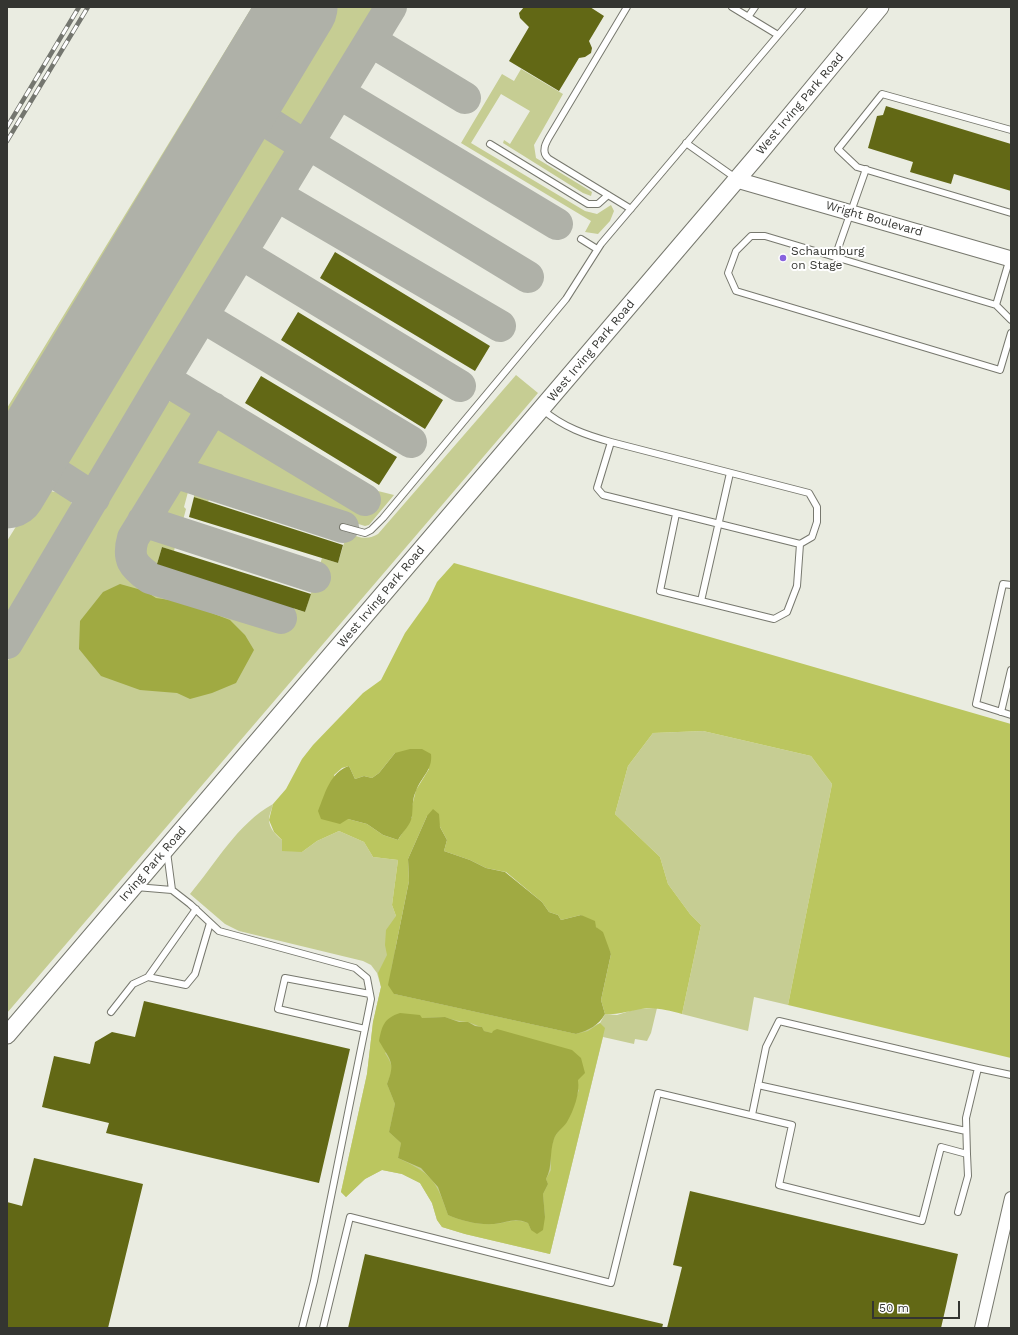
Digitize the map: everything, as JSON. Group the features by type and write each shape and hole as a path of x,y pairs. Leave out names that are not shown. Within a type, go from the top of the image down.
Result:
{"main road":[{"name":"West Irving Park Road","path":"299,693 737,180 880,7"},
{"name":"Irving Park Road","path":"7,1035 299,693"}],"street":[{"name":"Wright Boulevard","path":"737,180 1011,257"},
{"path":"981,1328 1010,1211 1011,1198"}],"lane":[{"path":"627,7 551,134 544,150 549,159 631,209"},
{"path":"732,7 778,35"},
{"path":"748,17 755,7"},
{"path":"343,527 365,533 371,530 383,518 566,299 597,249 802,7"},
{"path":"1011,130 882,94 838,149 857,167 1011,214"},
{"path":"686,143 737,180"},
{"path":"490,144 589,204 598,204 608,195"},
{"path":"835,257 866,170"},
{"path":"1011,320 996,305 765,236 751,236 736,251 728,273 736,291 1000,370 1011,333"},
{"path":"581,239 597,249"},
{"path":"996,305 1011,257"},
{"path":"541,409 556,422 591,437 611,442 730,473 809,493 817,507 817,522 812,537 800,544 603,496 597,488 611,442"},
{"path":"701,601 730,473"},
{"path":"676,514 660,591 774,619 787,612 796,586 800,544"},
{"path":"1011,585 1003,584 976,704 1011,715"},
{"path":"1001,712 1011,670"},
{"path":"167,848 172,890"},
{"path":"133,887 172,890 220,931 355,968 367,978 370,994 365,1029 314,1281 302,1328"},
{"path":"111,1012 133,984 148,977 196,909"},
{"path":"148,977 186,985 195,974 210,922"},
{"path":"365,1029 278,1009 285,978 370,994"},
{"path":"752,1115 766,1047 779,1021 1011,1075"},
{"path":"958,1212 968,1176 966,1118 978,1068"},
{"path":"758,1085 966,1131"},
{"path":"323,1328 350,1217 611,1283 658,1093 792,1124 779,1186 922,1221 941,1147 967,1154"}],"shaded area":[{"path":"252,7 266,7 7,436 7,408"},
{"path":"328,7 378,7 309,122 304,125 293,126 278,112 276,97 278,90"},
{"path":"521,69 563,94 534,145 536,158 592,192 591,196 583,193 503,143 504,140 510,144 530,111 501,94 471,143 585,211 597,214 611,205 614,211 610,221 598,234 585,232 591,221 461,143 502,74 514,81"},
{"path":"265,136 275,138 285,147 287,150 285,161 95,475 87,479 75,477 67,466 65,459 65,445 242,152 248,144"},
{"path":"516,375 538,393 7,1013 7,662 163,405 170,401 184,401 192,408 193,415 189,428 131,523 124,540 121,554 123,565 133,576 183,602 285,628 292,608 305,612 322,558 338,563 347,533 366,538 378,534"},
{"path":"211,426 221,426 230,430 363,511 374,490 394,495 369,525 365,526 192,472 190,467 191,454 198,441"},
{"path":"183,482 206,488 210,491 211,495 208,502 194,497 194,494 188,492 182,524 171,526 160,517 159,510 173,485 175,483"},
{"path":"41,492 58,492 66,496 73,507 73,513 7,623 7,541 35,496"},
{"path":"150,532 177,539 174,551 162,547 157,564 162,566 160,573 142,565 136,555 138,543 145,533"},
{"path":"454,563 1011,724 1011,1058 788,1005 832,784 811,756 703,731 653,733 628,766 615,814 660,857 668,884 690,914 701,925 682,1014 648,1008 617,1014 605,1014 601,1000 611,954 596,927 581,915 561,920 558,915 549,912 542,902 506,872 486,868 470,860 444,851 447,840 438,823 427,816 408,859 409,881 391,970 394,994 576,1034 588,1031 600,1023 605,1028 550,1254 465,1234 442,1227 437,1220 432,1203 420,1183 402,1174 382,1170 365,1179 346,1197 341,1192 367,1074 373,1022 381,987 378,973 387,955 385,945 386,930 396,916 392,905 398,860 373,857 364,842 339,831 317,841 302,852 282,851 282,840 274,832 269,820 273,804 286,789 302,759 313,745 363,693 381,680 405,633 428,601 437,582","holes":["395,753 429,769 416,790 412,806 412,817 398,840 383,835 367,824 348,819 334,775 342,768 349,766 355,779 364,776 372,778 379,773","445,1017 469,1022 482,1027 484,1031 492,1033 579,1090 567,1121 555,1136 551,1147 551,1170 546,1179 548,1184 543,1194 545,1217 531,1230 528,1223 523,1222 514,1221 482,1224 464,1221 448,1215 440,1194 431,1179 426,1174 398,1158 401,1143 389,1132 395,1104 387,1084 392,1068 385,1053 422,1018"]},
{"path":"120,584 145,591 156,598 183,602 230,620 245,635 254,650 236,683 212,693 190,699 177,693 140,690 101,676 79,649 80,621 103,592"},
{"path":"703,731 811,756 832,784 788,1005 754,997 748,1031 682,1014 701,925 690,914 668,884 660,857 615,814 628,766 653,733"},
{"path":"410,749 422,749 431,754 431,760 430,765 415,794 411,819 398,840 383,835 367,824 348,819 340,824 321,819 318,811 326,791 333,778 342,769 349,766 355,779 364,776 372,778 379,773 395,753"},
{"path":"273,804 269,820 273,831 281,839 302,852 317,841 339,831 364,842 373,857 398,860 392,905 396,916 394,994 576,1034 600,1023 605,1014 617,1015 636,1009 657,1008 651,1033 647,1041 635,1039 634,1044 603,1037 550,1254 465,1234 442,1227 437,1220 432,1203 420,1183 402,1174 382,1170 365,1179 346,1197 341,1192 367,1074 373,1022 381,987 377,973 371,965 363,961 239,931 225,924 190,894 248,822"},
{"path":"433,809 439,814 440,827 447,840 444,851 470,860 486,868 505,872 542,902 549,912 558,915 561,920 581,915 595,921 596,927 603,932 611,954 601,1000 605,1014 596,1025 576,1034 394,994 388,985 409,881 408,859 427,816"},
{"path":"400,1013 420,1015 422,1018 445,1017 459,1022 468,1022 475,1026 482,1027 484,1031 492,1033 497,1029 572,1050 581,1058 585,1073 578,1080 577,1096 572,1112 567,1122 556,1134 554,1139 550,1169 546,1179 548,1184 543,1194 545,1217 543,1230 537,1234 531,1230 528,1223 523,1221 514,1220 494,1224 482,1224 464,1221 448,1215 438,1187 421,1168 398,1158 401,1143 389,1132 395,1104 387,1084 390,1077 391,1066 389,1057 379,1041 381,1031 387,1020 390,1017"}],"building":[{"path":"524,7 590,7 604,16 589,41 592,48 591,53 585,57 579,58 559,91 509,61 529,27 520,18 519,13"},
{"path":"886,106 1011,144 1011,191 954,174 951,184 910,172 913,162 868,148 877,116 883,115"},
{"path":"335,252 490,346 475,371 320,278"},
{"path":"298,312 443,400 425,429 281,340"},
{"path":"261,376 397,457 379,485 245,403"},
{"path":"194,497 343,545 338,563 189,517"},
{"path":"162,547 311,594 305,612 157,564"},
{"path":"144,1001 350,1049 319,1183 106,1133 109,1123 42,1107 54,1056 90,1064 95,1042 112,1032 135,1037"},
{"path":"34,1158 143,1184 108,1328 7,1328 7,1202 22,1206"},
{"path":"690,1191 958,1254 941,1328 667,1328 682,1267 673,1265"},
{"path":"365,1254 663,1324 662,1328 348,1328"}],"taxiway":[{"path":"7,643 164,379 391,7"},
{"path":"371,41 465,98"},
{"path":"339,93 557,224"},
{"path":"239,104 307,147"},
{"path":"309,144 528,277"},
{"path":"278,196 500,326"},
{"path":"242,254 460,386"},
{"path":"203,317 411,442"},
{"path":"164,379 365,500"},
{"path":"213,408 133,538 131,545 131,557 139,570 150,578 281,618"},
{"path":"27,455 94,498"},
{"path":"174,472 343,527"},
{"path":"143,521 315,577"}],"runway":[{"path":"7,489 298,7"}],"railway":[{"path":"7,127 79,7"},
{"path":"7,141 88,7"}],"place":[{"name":"Schaumburg on Stage","path":"783,258"}]}
